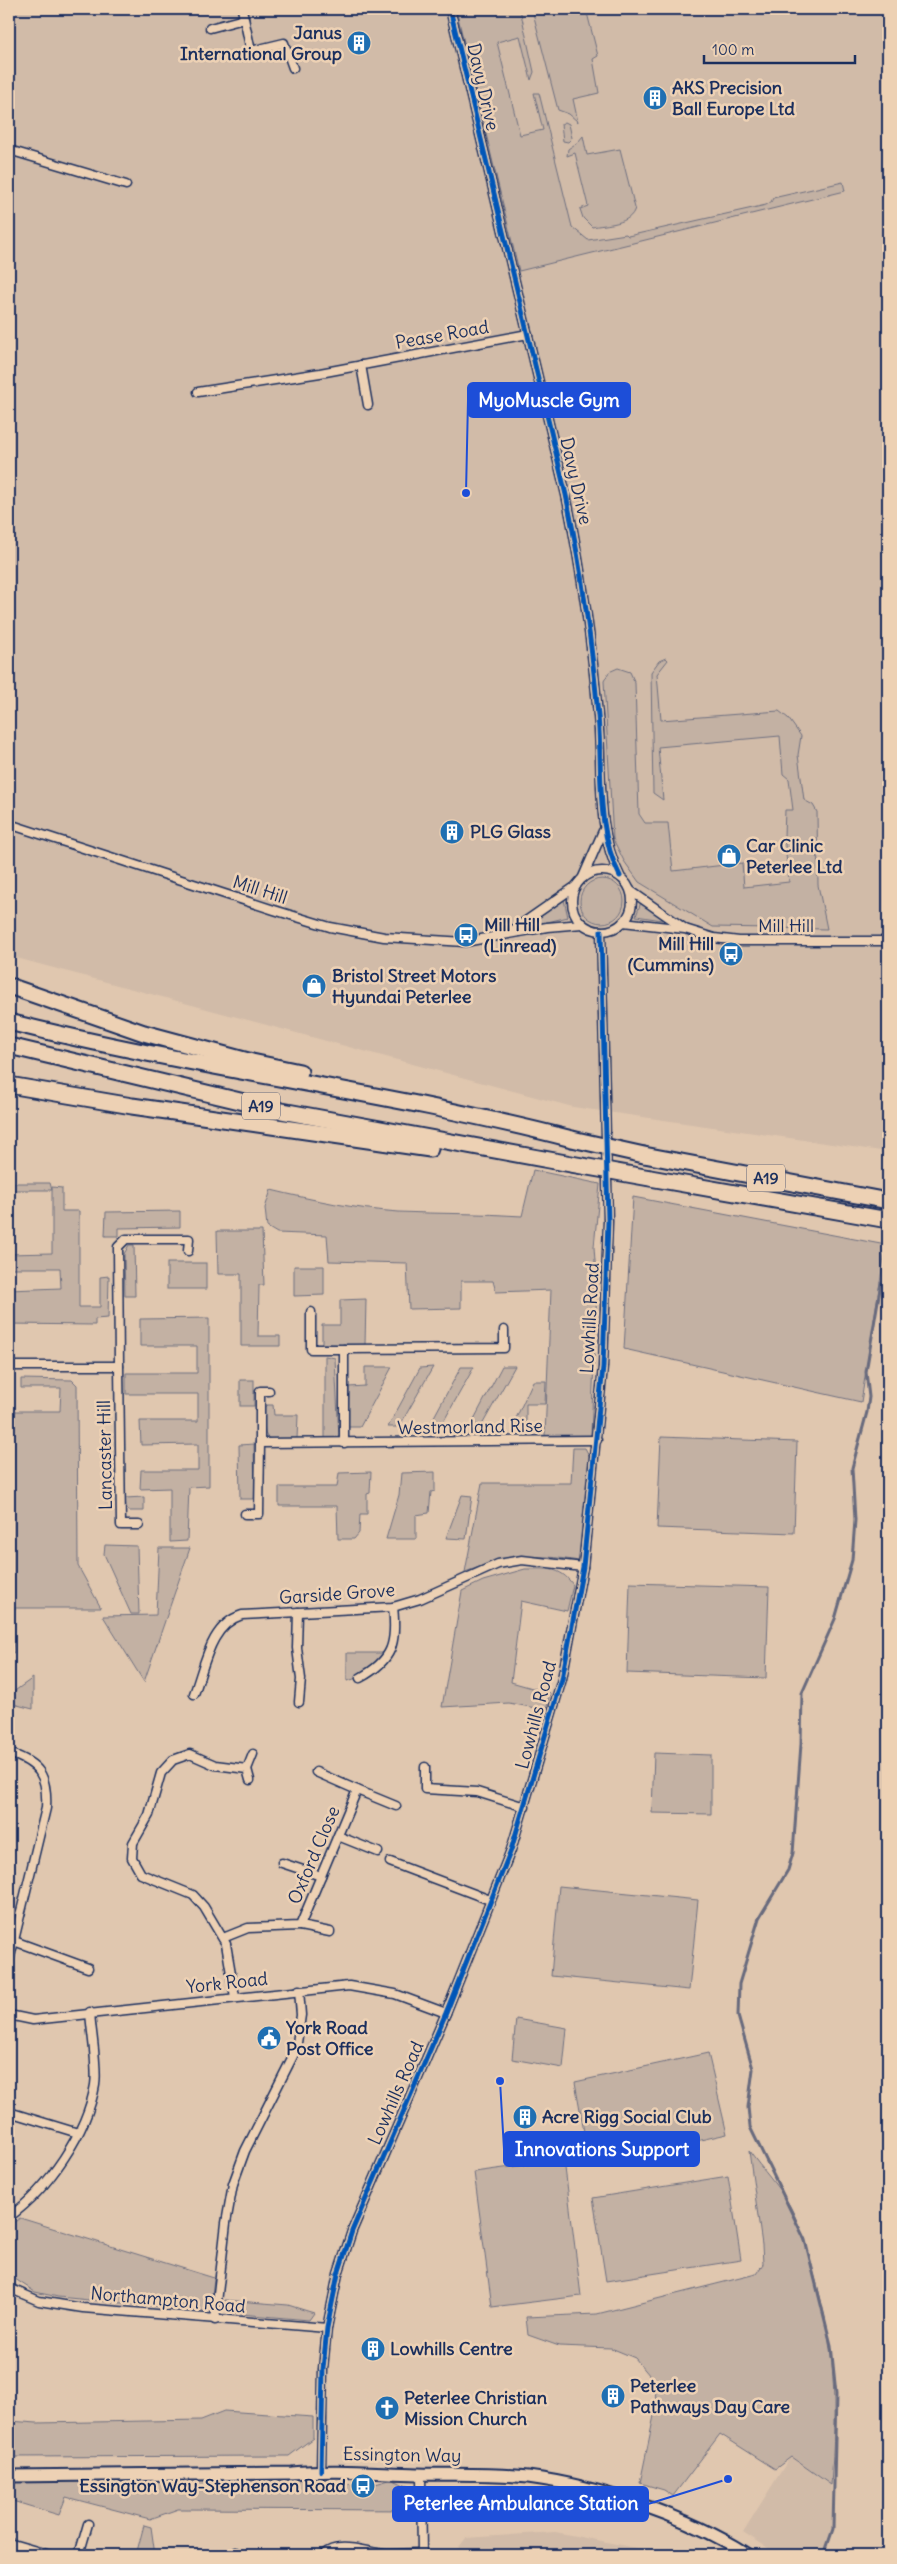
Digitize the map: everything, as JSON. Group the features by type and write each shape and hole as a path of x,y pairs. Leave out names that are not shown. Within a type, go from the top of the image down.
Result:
{"highway":[{"path":"9,986 144,1033 252,1062 344,1081 395,1100"},
{"name":"A19","path":"9,1022 126,1048 441,1108 644,1155 888,1201"},
{"name":"A19","path":"9,1046 282,1111 888,1220"},
{"path":"9,1085 132,1106 458,1153 517,1154"}],"street":[{"path":"242,9 250,51 284,43 293,68"},
{"name":"Davy Drive","path":"450,9 566,495 581,572 598,718 603,831 610,857 620,876"},
{"path":"210,28 244,19"},
{"path":"9,150 126,185"},
{"name":"Pease Road","path":"198,392 361,365 528,334"},
{"path":"361,365 368,405"},
{"name":"Mill Hill","path":"9,824 330,927 415,940 466,942 508,933 582,924"},
{"name":"Davy Drive","path":"583,878 603,831"},
{"path":"602,871 620,876 630,891 631,909 623,922 611,930 601,932 582,924 572,906 572,895 576,886 583,878 592,872 602,871"},
{"name":"Mill Hill","path":"508,933 576,886"},
{"name":"Mill Hill","path":"630,891 685,929"},
{"name":"Mill Hill","path":"623,922 685,929 714,938 739,941 888,941"},
{"name":"Lowhills Road","path":"322,2471 321,2415 327,2328 338,2274 352,2231 446,2013 511,1850 562,1680 583,1568 597,1440 608,1221 601,932"},
{"name":"Lancaster Hill","path":"139,1525 121,1525 118,1247 126,1239 189,1239 188,1251"},
{"path":"311,1312 310,1349 504,1348 504,1330"},
{"path":"344,1350 344,1443"},
{"path":"9,1366 119,1366"},
{"path":"245,1514 259,1514 260,1391 269,1391"},
{"name":"Westmorland Rise","path":"260,1444 597,1440"},
{"name":"Garside Grove","path":"194,1694 218,1630 230,1619 242,1615 393,1607 420,1599 498,1564 522,1560 583,1568"},
{"path":"360,1678 379,1668 392,1649 396,1628 393,1607"},
{"path":"298,1612 297,1648 301,1679 298,1702"},
{"path":"9,1753 28,1760 40,1772 47,1790 46,1808 9,1961"},
{"path":"235,1997 226,1944 204,1907 193,1894 141,1874 132,1858 133,1843 149,1815 161,1773 173,1760 190,1754 214,1765 247,1769"},
{"path":"250,1780 247,1769 253,1754"},
{"path":"425,1767 425,1789 477,1792 525,1806"},
{"path":"316,1772 358,1790"},
{"name":"Oxford Close","path":"223,1938 248,1928 300,1926 358,1790 396,1806"},
{"path":"338,1836 378,1852"},
{"path":"390,1862 490,1900"},
{"path":"282,1863 321,1876"},
{"path":"300,1926 330,1932"},
{"path":"14,1941 88,1968"},
{"name":"York Road","path":"9,2015 33,2020 90,2012 349,1986 395,1994 446,2013"},
{"path":"215,2320 224,2238 233,2184 239,2163 296,2050 301,2015 299,1990"},
{"path":"9,2218 54,2172 78,2134 96,2084 90,2012"},
{"path":"9,2112 78,2134"},
{"name":"Northampton Road","path":"9,2288 39,2301 83,2308 327,2328"},
{"name":"Essington Way","path":"9,2476 292,2473 322,2471 421,2474 464,2473 529,2478 582,2487 671,2516 749,2555"},
{"path":"323,2555 334,2549 363,2549 386,2554 422,2554 421,2474"},
{"path":"79,2555 88,2524"},
{"path":"9,2543 50,2555"}],"shaded area":[{"path":"9,9 888,9 888,1152 573,1107 9,956"},
{"path":"456,9 520,9 534,72 531,80 520,36 497,42 520,135 543,130 534,93 539,93 572,227 588,240 626,234 628,236 766,205 773,198 843,182 845,191 519,271"},
{"path":"532,9 586,9 598,56 593,59 599,93 573,99 578,122 569,114 558,110"},
{"path":"565,122 569,124 572,138 568,142 563,141 561,124"},
{"path":"583,136 587,155 620,149 635,208 629,218 617,223 592,227 583,218 580,209 588,206 575,153 567,156 568,149"},
{"path":"666,658 668,660 657,674 661,720 779,711 788,718 801,736 798,755 804,800 813,805 817,812 818,885 827,929 713,927 639,882 624,861 613,839 604,681 609,672 618,668 630,672 635,683 639,814 645,823 668,823 673,871 742,863 744,887 789,882 784,836 785,810 793,810 789,779 783,774 780,736 658,747 663,800 653,793 651,672 659,661"},
{"path":"606,879 618,885 623,892 623,910 618,917 611,922 598,923 590,920 583,913 580,897 583,889 590,882"},
{"path":"564,900 568,917 531,926 530,924"},
{"path":"641,902 669,921 636,916"},
{"path":"533,1170 600,1184 594,1247 597,1288 591,1436 545,1436 551,1290 496,1292 493,1281 461,1281 461,1308 409,1309 407,1263 329,1261 327,1235 277,1233 267,1227 265,1208 271,1190 334,1204 383,1211 522,1216"},
{"path":"9,1183 50,1183 52,1190 9,1190"},
{"path":"52,1187 62,1188 62,1211 79,1211 79,1307 100,1307 100,1277 109,1276 108,1318 95,1319 95,1325 9,1324 9,1290 61,1288 60,1268 9,1268 9,1254 52,1253"},
{"path":"633,1197 886,1245 861,1402 624,1349"},
{"path":"180,1211 180,1227 119,1228 119,1236 105,1236 106,1212"},
{"path":"217,1231 262,1231 264,1285 259,1285 258,1336 280,1336 280,1346 241,1346 241,1274 218,1274"},
{"path":"129,1245 134,1245 135,1296 125,1296 124,1254"},
{"path":"167,1263 206,1263 206,1289 167,1289"},
{"path":"294,1266 324,1266 324,1295 294,1296"},
{"path":"366,1299 365,1345 322,1344 322,1325 340,1325 340,1300"},
{"path":"209,1318 209,1486 189,1487 187,1541 170,1542 170,1488 140,1489 141,1470 198,1470 198,1444 141,1445 140,1421 198,1421 198,1394 126,1394 126,1373 197,1373 197,1346 140,1346 140,1319"},
{"path":"325,1356 335,1358 339,1438 325,1438"},
{"path":"502,1366 515,1366 482,1425 471,1425"},
{"path":"365,1367 392,1367 360,1427 348,1427 349,1387 365,1386"},
{"path":"433,1367 399,1427 388,1427 420,1368"},
{"path":"461,1367 474,1367 441,1426 429,1426"},
{"path":"21,1379 72,1380 77,1385 78,1566 101,1608 13,1608 14,1653 9,1651 9,1411 60,1411 61,1388 21,1388"},
{"path":"240,1380 254,1380 254,1406 240,1406"},
{"path":"533,1381 546,1381 545,1404 526,1404 526,1425 513,1425"},
{"path":"267,1405 273,1405 274,1415 298,1415 297,1439 273,1440 267,1437 263,1408"},
{"path":"661,1437 797,1442 794,1533 657,1528"},
{"path":"254,1444 255,1499 240,1499 239,1445"},
{"path":"573,1448 585,1448 591,1459 579,1561 534,1556 521,1557 496,1562 465,1572 482,1483 571,1483"},
{"path":"371,1472 370,1493 367,1494 367,1514 360,1514 359,1533 354,1539 338,1539 337,1506 279,1506 279,1487 337,1487 339,1473"},
{"path":"435,1472 435,1491 431,1492 429,1513 416,1515 416,1539 386,1539 399,1495 401,1473"},
{"path":"462,1495 472,1496 466,1539 446,1538"},
{"path":"144,1497 144,1511 129,1511 126,1507 125,1498"},
{"path":"105,1545 137,1546 139,1614 131,1614 104,1554"},
{"path":"159,1548 190,1548 144,1682 103,1616 156,1615"},
{"path":"525,1569 546,1569 558,1572 563,1574 573,1585 567,1611 521,1601 511,1682 550,1693 546,1710 509,1703 442,1707 462,1591 483,1581"},
{"path":"630,1583 769,1587 766,1678 627,1673"},
{"path":"347,1653 386,1653 369,1671 347,1681"},
{"path":"33,1678 33,1709 9,1703 9,1695"},
{"path":"654,1753 711,1755 711,1814 652,1813"},
{"path":"559,1886 698,1900 689,1990 551,1976"},
{"path":"516,2019 567,2028 563,2068 512,2059"},
{"path":"708,2053 727,2134 590,2165 575,2082"},
{"path":"749,2151 781,2192 794,2214 806,2246 821,2299 833,2376 834,2428 831,2485 791,2457 775,2469 720,2434 673,2496 664,2490 640,2483 656,2406 655,2382 635,2358 611,2348 559,2346 528,2335 526,2317 597,2314 756,2274 763,2264 762,2245"},
{"path":"564,2160 581,2296 492,2307 474,2172"},
{"path":"728,2176 741,2260 606,2281 593,2198"},
{"path":"20,2218 214,2278 211,2304 205,2311 58,2297 35,2292 9,2275 9,2226"},
{"path":"225,2300 288,2305 314,2313 309,2320 230,2313 224,2306"},
{"path":"224,2411 313,2417 313,2438 289,2456 9,2457 9,2421 37,2423 201,2420"},
{"path":"790,2457 831,2485 833,2532 822,2555 779,2555 743,2532"},
{"path":"9,2479 322,2479 365,2485 391,2479 412,2488 416,2510 178,2509 150,2519 66,2497 59,2515 9,2500"},
{"path":"144,2525 151,2527 155,2555 136,2555"},
{"path":"555,2532 672,2555 453,2555 466,2538"}],"waterway":[{"path":"824,2555 833,2529 836,2394 831,2345 805,2240 750,2127 748,2107 753,2069 738,2016 739,1984 759,1918 788,1870 793,1853 801,1744 802,1693 835,1619 852,1560 855,1520 852,1468 867,1412 869,1397 866,1372 881,1283"}],"cycle path":[{"path":"450,9 566,495 581,577 593,661 598,716 603,819 612,858 620,876"},
{"path":"321,2471 323,2369 327,2328 338,2274 352,2231 446,2013 511,1850 562,1679 583,1567 603,1367 608,1221 601,931"}],"place":[{"name":"Janus International Group","path":"359,43"},
{"name":"AKS Precision Ball Europe Ltd","path":"655,98"},
{"name":"MyoMuscle Gym","path":"466,493"},
{"name":"PLG Glass","path":"452,832"},
{"name":"Car Clinic Peterlee Ltd","path":"729,856"},
{"name":"Mill Hill (Linread)","path":"466,935"},
{"name":"Mill Hill (Cummins)","path":"731,954"},
{"name":"Bristol Street Motors Hyundai Peterlee","path":"314,986"},
{"name":"York Road Post Office","path":"269,2038"},
{"name":"Innovations Support","path":"500,2081"},
{"name":"Acre Rigg Social Club","path":"525,2117"},
{"name":"Lowhills Centre","path":"373,2349"},
{"name":"Peterlee Pathways Day Care","path":"613,2396"},
{"name":"Peterlee Christian Mission Church","path":"387,2408"},
{"name":"Peterlee Ambulance Station","path":"728,2479"},
{"name":"Essington Way-Stephenson Road","path":"363,2486"}]}
